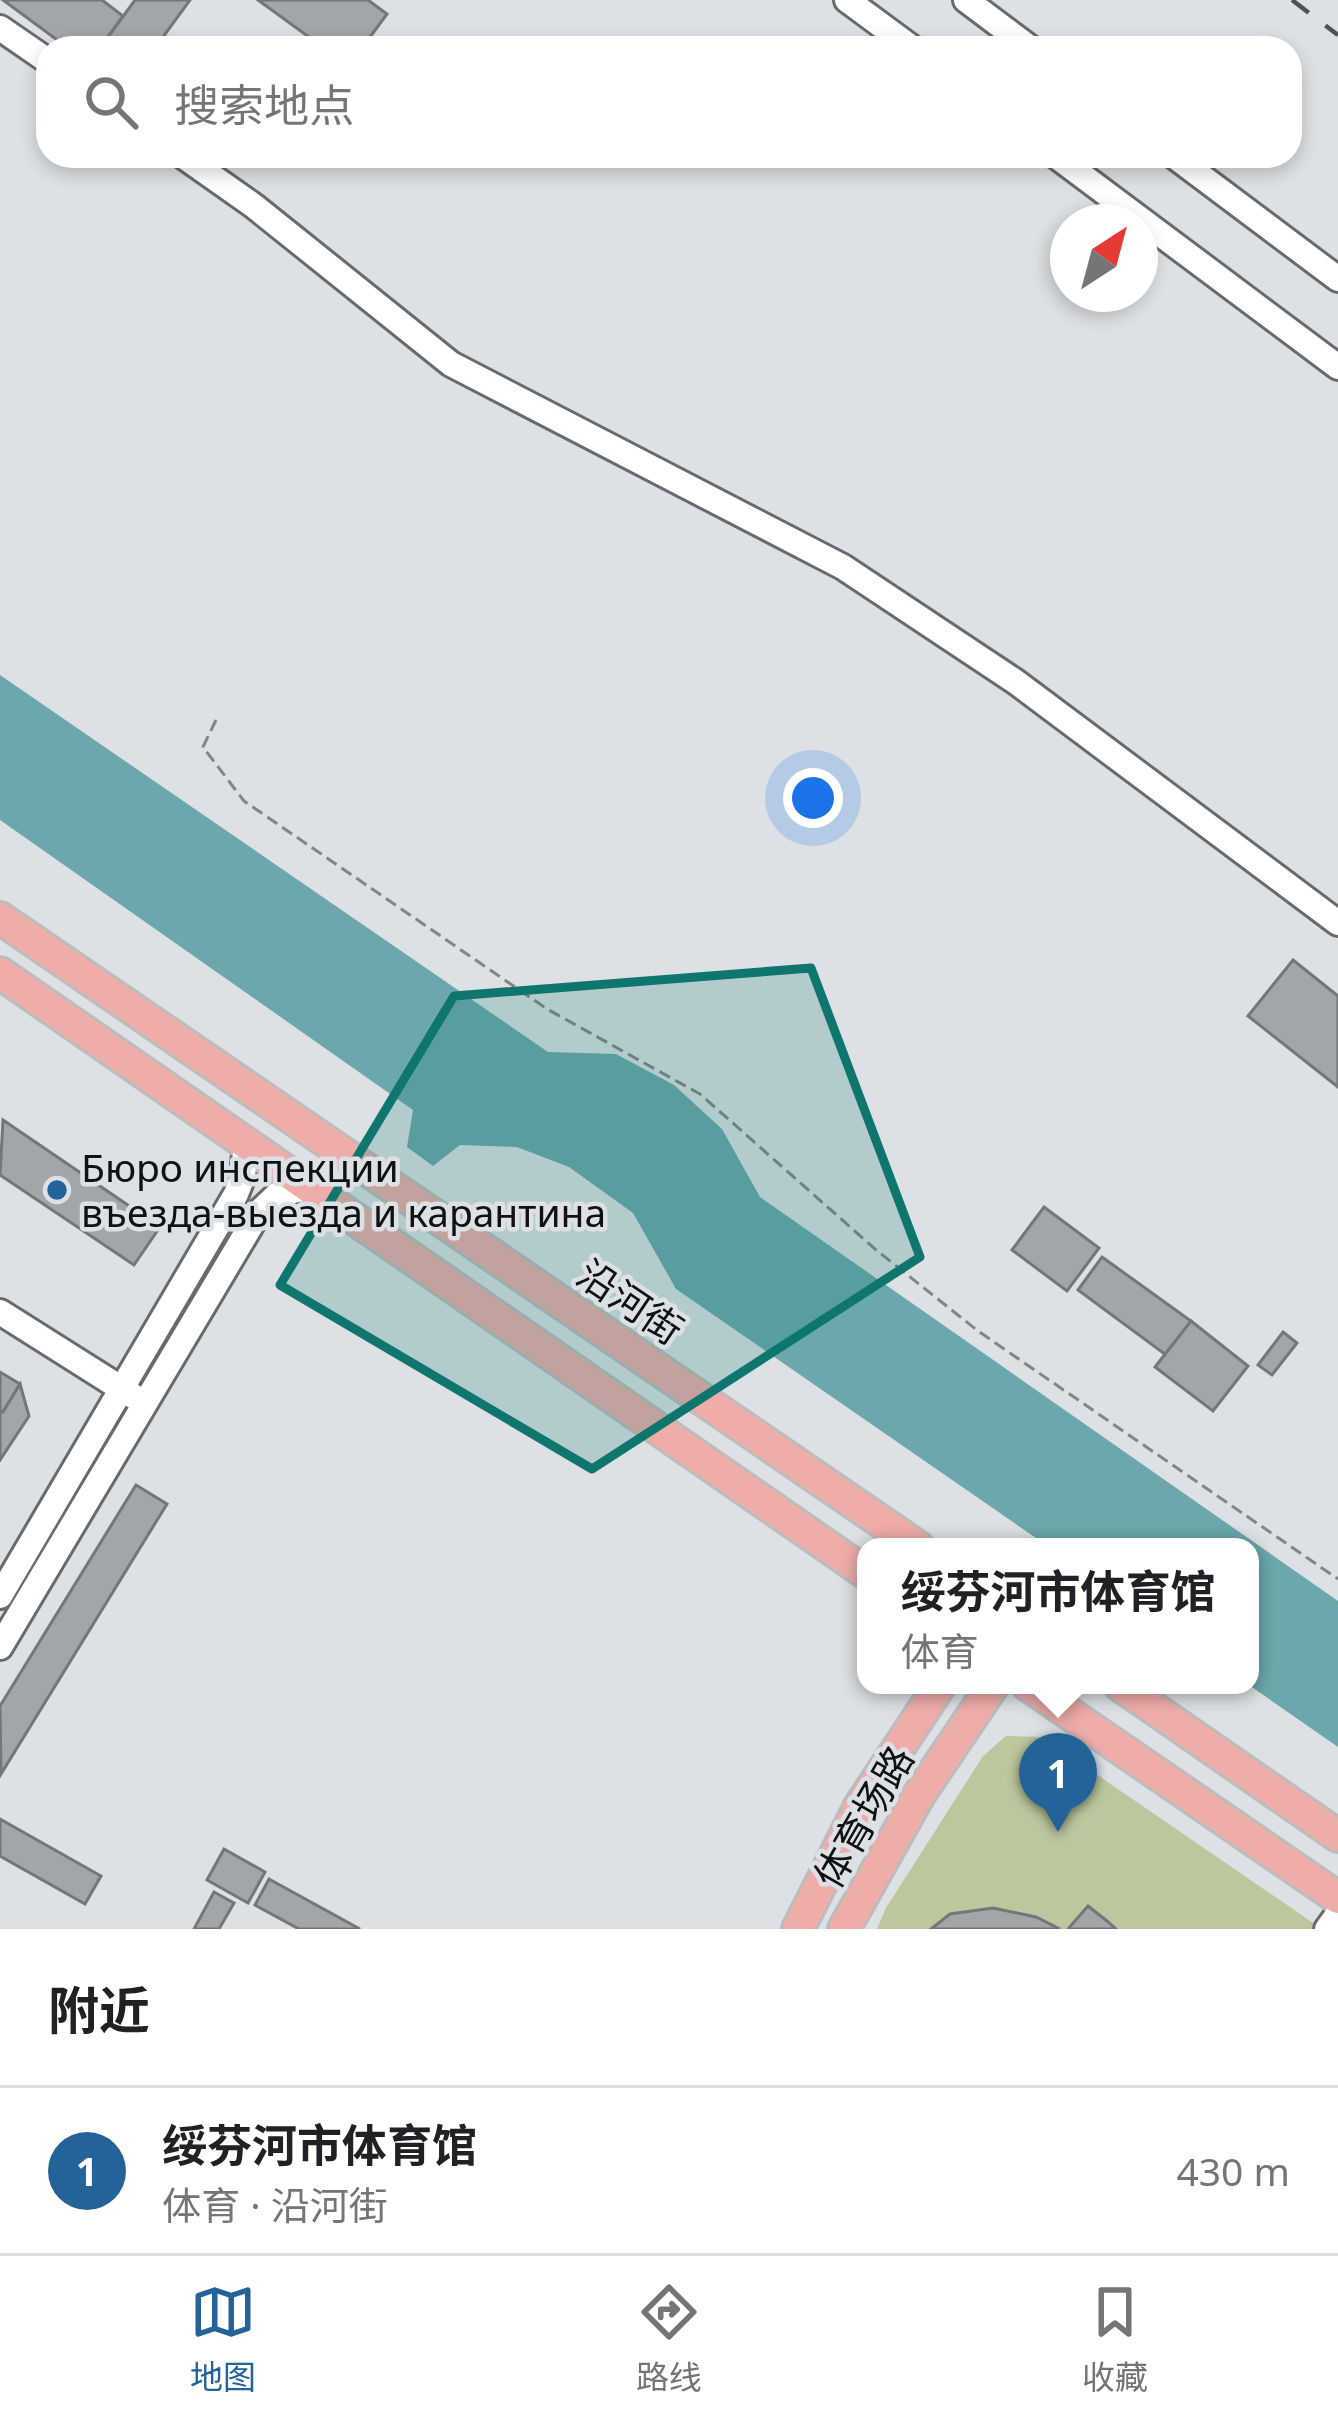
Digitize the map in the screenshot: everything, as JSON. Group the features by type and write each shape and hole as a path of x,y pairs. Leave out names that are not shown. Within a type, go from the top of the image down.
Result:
{"main road":[{"name":"沿河街","path":"0,918 905,1538"},
{"path":"0,973 857,1567"},
{"name":"体育场路","path":"798,1929 860,1806 934,1694"},
{"name":"体育场路","path":"844,1929 920,1795 987,1694"},
{"path":"1041,1694 1338,1898"},
{"path":"1133,1694 1338,1836"}],"street":[{"path":"848,0 896,36"},
{"path":"966,0 1014,36"},
{"path":"0,28 36,54"},
{"path":"199,168 254,206 451,364 843,567 1016,682 1338,923"},
{"path":"1072,168 1338,367"},
{"path":"1190,168 1338,279"},
{"path":"0,1596 236,1194 246,1143"},
{"path":"0,1647 259,1212 277,1195 309,1186"},
{"path":"0,1312 145,1404"},
{"path":"1328,1929 1338,1913"}],"path":[{"path":"216,720 203,747 244,801 548,1009 700,1094 874,1250 978,1331 1338,1579"}],"highlighted area":[{"path":"811,968 920,1257 592,1469 280,1285 454,996"}],"green space":[{"path":"1006,1736 1042,1737 1322,1929 877,1929 983,1756"}],"water":[{"path":"0,675 548,1052 616,1054 674,1085 722,1129 760,1197 1248,1538 1036,1538 676,1289 633,1213 569,1167 517,1147 460,1145 433,1166 407,1147 413,1110 0,820"},
{"path":"1259,1546 1338,1601 1338,1747 1259,1692"}],"building":[{"path":"3,0 102,0 123,16 109,36 52,36"},
{"path":"135,0 190,0 164,36 109,36"},
{"path":"258,0 368,0 387,14 371,36 308,36"},
{"path":"1293,960 1338,996 1338,1087 1248,1016"},
{"path":"3,1120 160,1227 134,1265 0,1175"},
{"path":"1044,1207 1099,1248 1067,1291 1012,1250"},
{"path":"1102,1257 1191,1321 1166,1355 1078,1290"},
{"path":"1191,1321 1248,1366 1213,1411 1155,1367"},
{"path":"1283,1332 1297,1343 1272,1375 1258,1365"},
{"path":"0,1372 20,1384 3,1412 0,1411"},
{"path":"20,1384 29,1416 0,1460 0,1411"},
{"path":"136,1485 167,1504 1,1774 0,1706"},
{"path":"0,1819 101,1876 85,1904 0,1856"},
{"path":"224,1849 265,1872 248,1903 207,1880"},
{"path":"269,1879 360,1929 299,1929 255,1905"},
{"path":"214,1892 234,1903 219,1929 194,1929"},
{"path":"1088,1906 1107,1921 1116,1929 1068,1929"},
{"path":"993,1908 1036,1917 1060,1929 931,1929 950,1914"}],"railway":[{"path":"1292,0 1338,35"}],"place":[{"name":"Бюро инспекции въезда-выезда и карантина","path":"57,1190"},
{"name":"绥芬河市体育馆","path":"1058,1832"}]}
